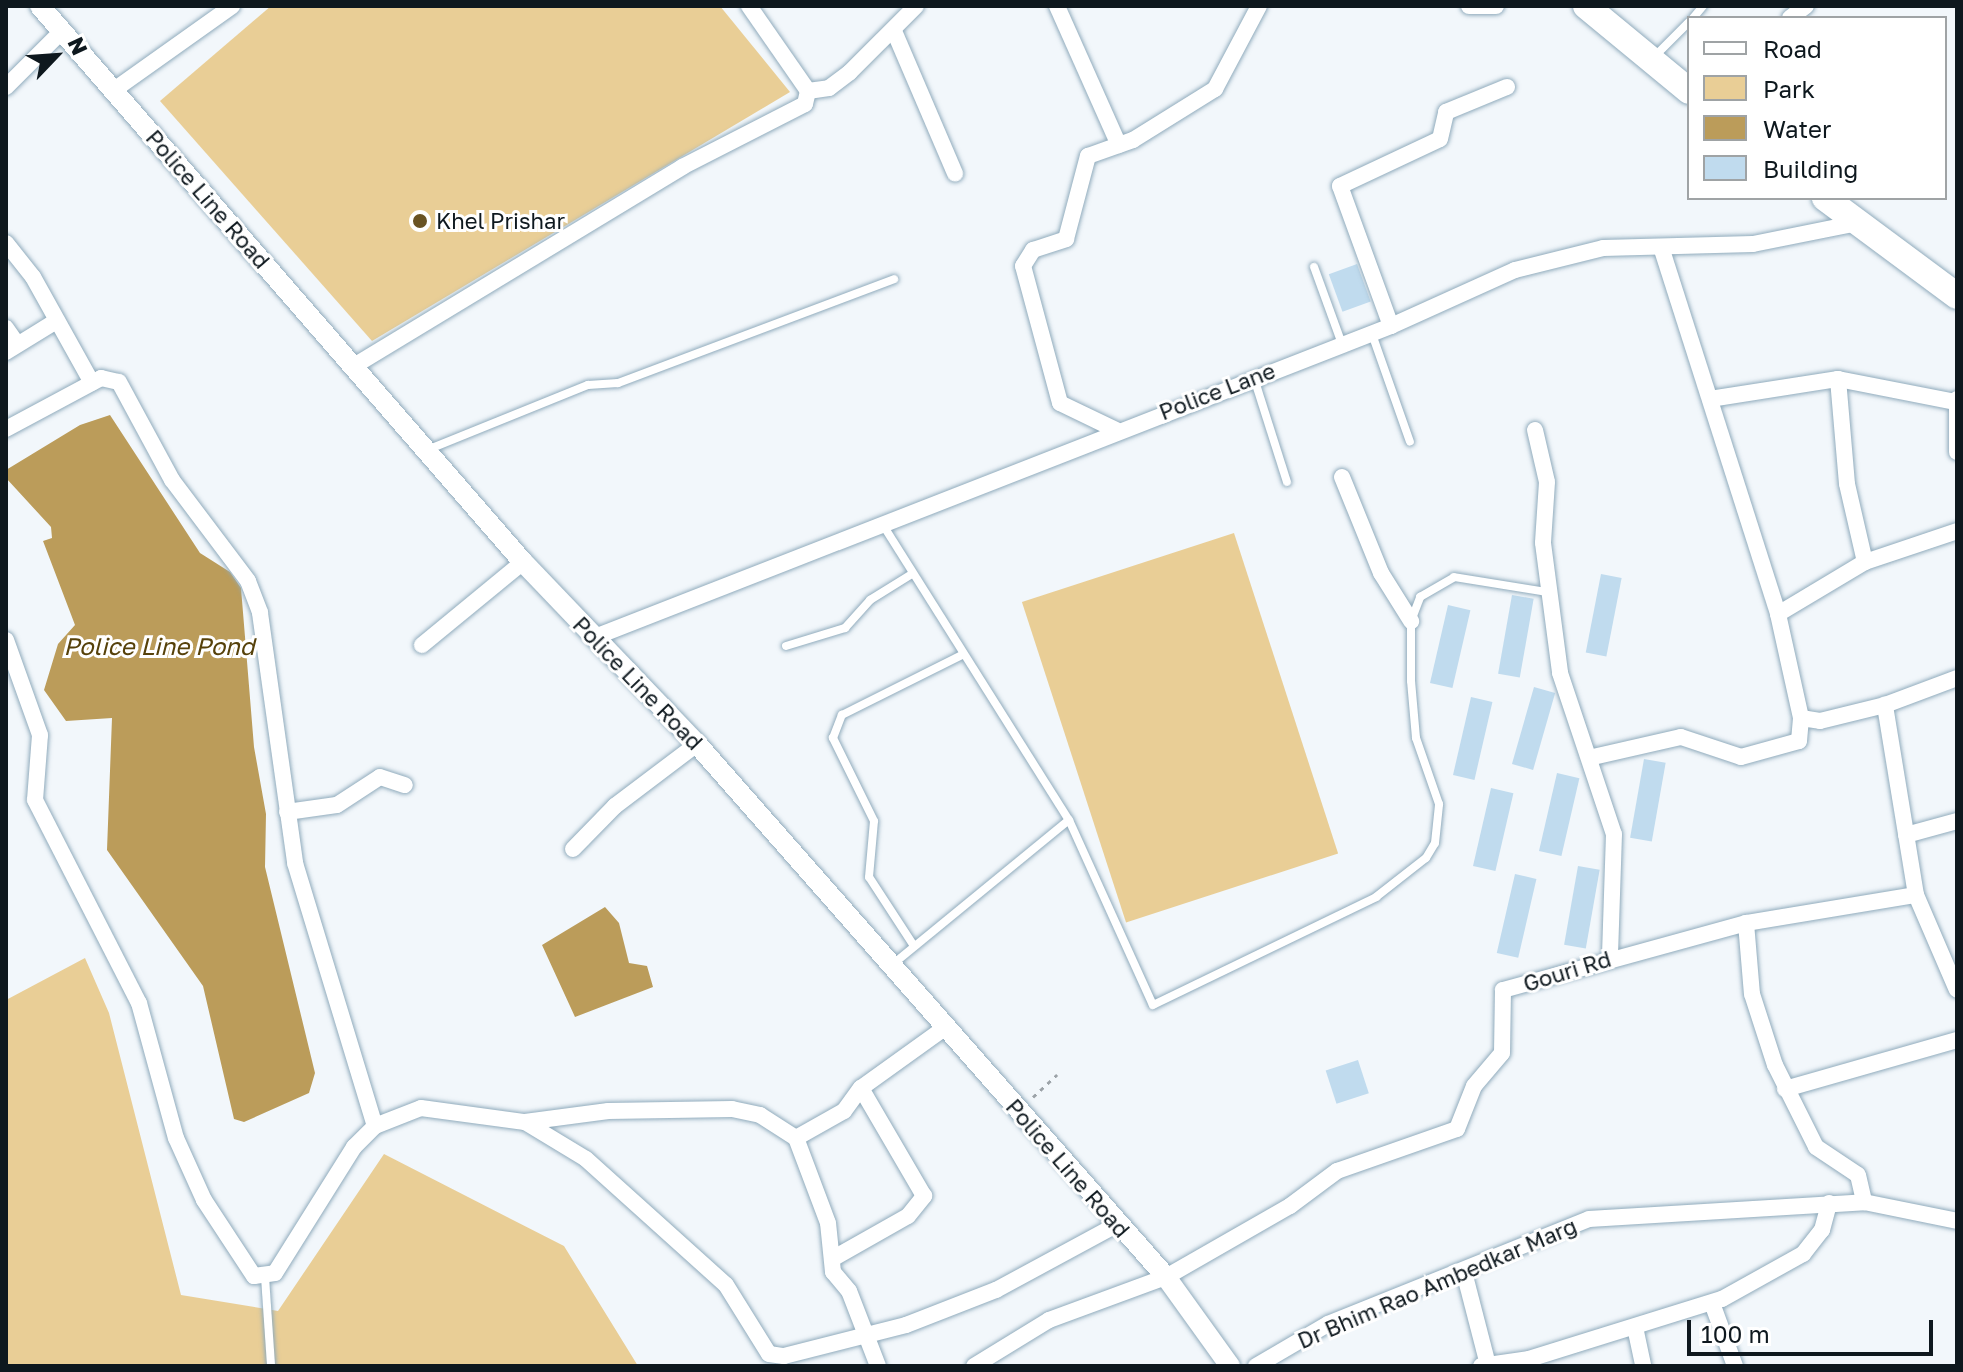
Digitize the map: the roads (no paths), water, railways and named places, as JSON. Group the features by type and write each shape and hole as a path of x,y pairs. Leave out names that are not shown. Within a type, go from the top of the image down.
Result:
{"main road":[{"path":"1586,6 1687,89"},
{"path":"1828,200 1957,296"}],"street":[{"name":"Police Line Road","path":"40,6 523,562 697,744 1116,1225 1166,1277 1230,1366"},
{"path":"114,90 232,6"},
{"path":"354,366 682,167 805,104 808,91 749,6"},
{"path":"808,91 829,88 894,31 916,6"},
{"path":"1057,6 1119,145"},
{"path":"1116,430 1060,403 1023,266 1033,250 1066,239 1088,156 1119,145 1215,89 1259,6"},
{"path":"1469,6 1496,6"},
{"path":"8,81 62,31"},
{"path":"894,31 955,173"},
{"path":"1391,326 1340,186 1440,139 1446,112 1507,87"},
{"name":"Police Lane","path":"595,637 1116,430 1391,326 1561,255 1662,250 1805,237 1857,223"},
{"path":"6,243 33,277 53,323 92,383"},
{"path":"1593,757 1681,737 1741,757 1799,741 1801,718 1778,614 1662,250"},
{"path":"6,328 12,348 53,323"},
{"path":"6,429 92,383 109,378 128,392 172,480 252,589 295,863 375,1126"},
{"path":"1710,399 1838,379 1956,401 1957,452"},
{"path":"1838,379 1847,484 1865,562"},
{"path":"1535,430 1547,482 1547,592 1560,673 1593,757 1614,834 1610,957"},
{"path":"1342,477 1381,573 1411,621"},
{"path":"1778,614 1865,562 1957,531"},
{"path":"422,645 523,562"},
{"path":"6,640 40,735 35,800 139,1003 176,1138 204,1200 254,1276 265,1277 275,1273 354,1147 375,1126 421,1108 525,1122 644,1109 732,1109 760,1115 796,1138 828,1223 832,1259 878,1366"},
{"path":"1801,718 1820,721 1885,705 1957,678"},
{"path":"1885,705 1916,895 1957,990"},
{"path":"573,849 615,806 697,744"},
{"path":"287,812 337,805 380,777 405,785"},
{"path":"1906,835 1957,821"},
{"name":"Gouri Rd","path":"1166,1277 1290,1206 1337,1171 1457,1129 1474,1086 1502,1053 1503,990 1610,957 1746,923 1916,895"},
{"path":"1746,923 1752,994 1785,1089 1816,1147 1858,1175 1864,1202"},
{"path":"796,1138 853,1104 861,1088 946,1027"},
{"path":"1785,1089 1957,1040"},
{"path":"832,1259 908,1216 924,1196 861,1088"},
{"path":"525,1122 586,1159 726,1285 769,1354 865,1337 996,1290 1116,1225"},
{"name":"Dr Bhim Rao Ambedkar Marg","path":"1256,1366 1318,1328 1601,1217 1864,1202 1957,1221"},
{"path":"1481,1366 1635,1327 1712,1303 1803,1254 1822,1230 1829,1203"},
{"path":"1464,1272 1488,1365"},
{"path":"974,1366 1049,1320 1166,1277"},
{"path":"1712,1303 1735,1366"},
{"path":"1635,1327 1643,1366"}],"lane":[{"path":"1652,59 1687,24"},
{"path":"1314,267 1342,344"},
{"path":"427,450 588,385 618,383 894,279"},
{"path":"1372,333 1410,442"},
{"path":"1254,377 1287,482"},
{"path":"881,522 1069,820 1153,1005 1376,897 1426,858 1439,822 1439,804 1416,738 1411,621 1420,597 1454,577 1547,592"},
{"path":"786,646 845,628 870,600 912,574"},
{"path":"914,946 869,877 874,821 833,738 842,715 964,654"},
{"path":"892,965 1069,820"},
{"path":"265,1277 271,1366"}],"water":[{"name":"Police Line Pond","path":"110,415 200,553 230,572 241,588 254,747 266,814 265,867 315,1073 309,1093 244,1122 234,1119 203,986 107,850 112,718 66,721 44,690 58,644 75,625 43,541 52,538 51,527 6,478 6,470 80,425"},
{"path":"605,907 619,923 629,963 647,966 653,987 575,1017 542,945"}],"place":[{"name":"Khel Prishar","path":"420,221"}]}
